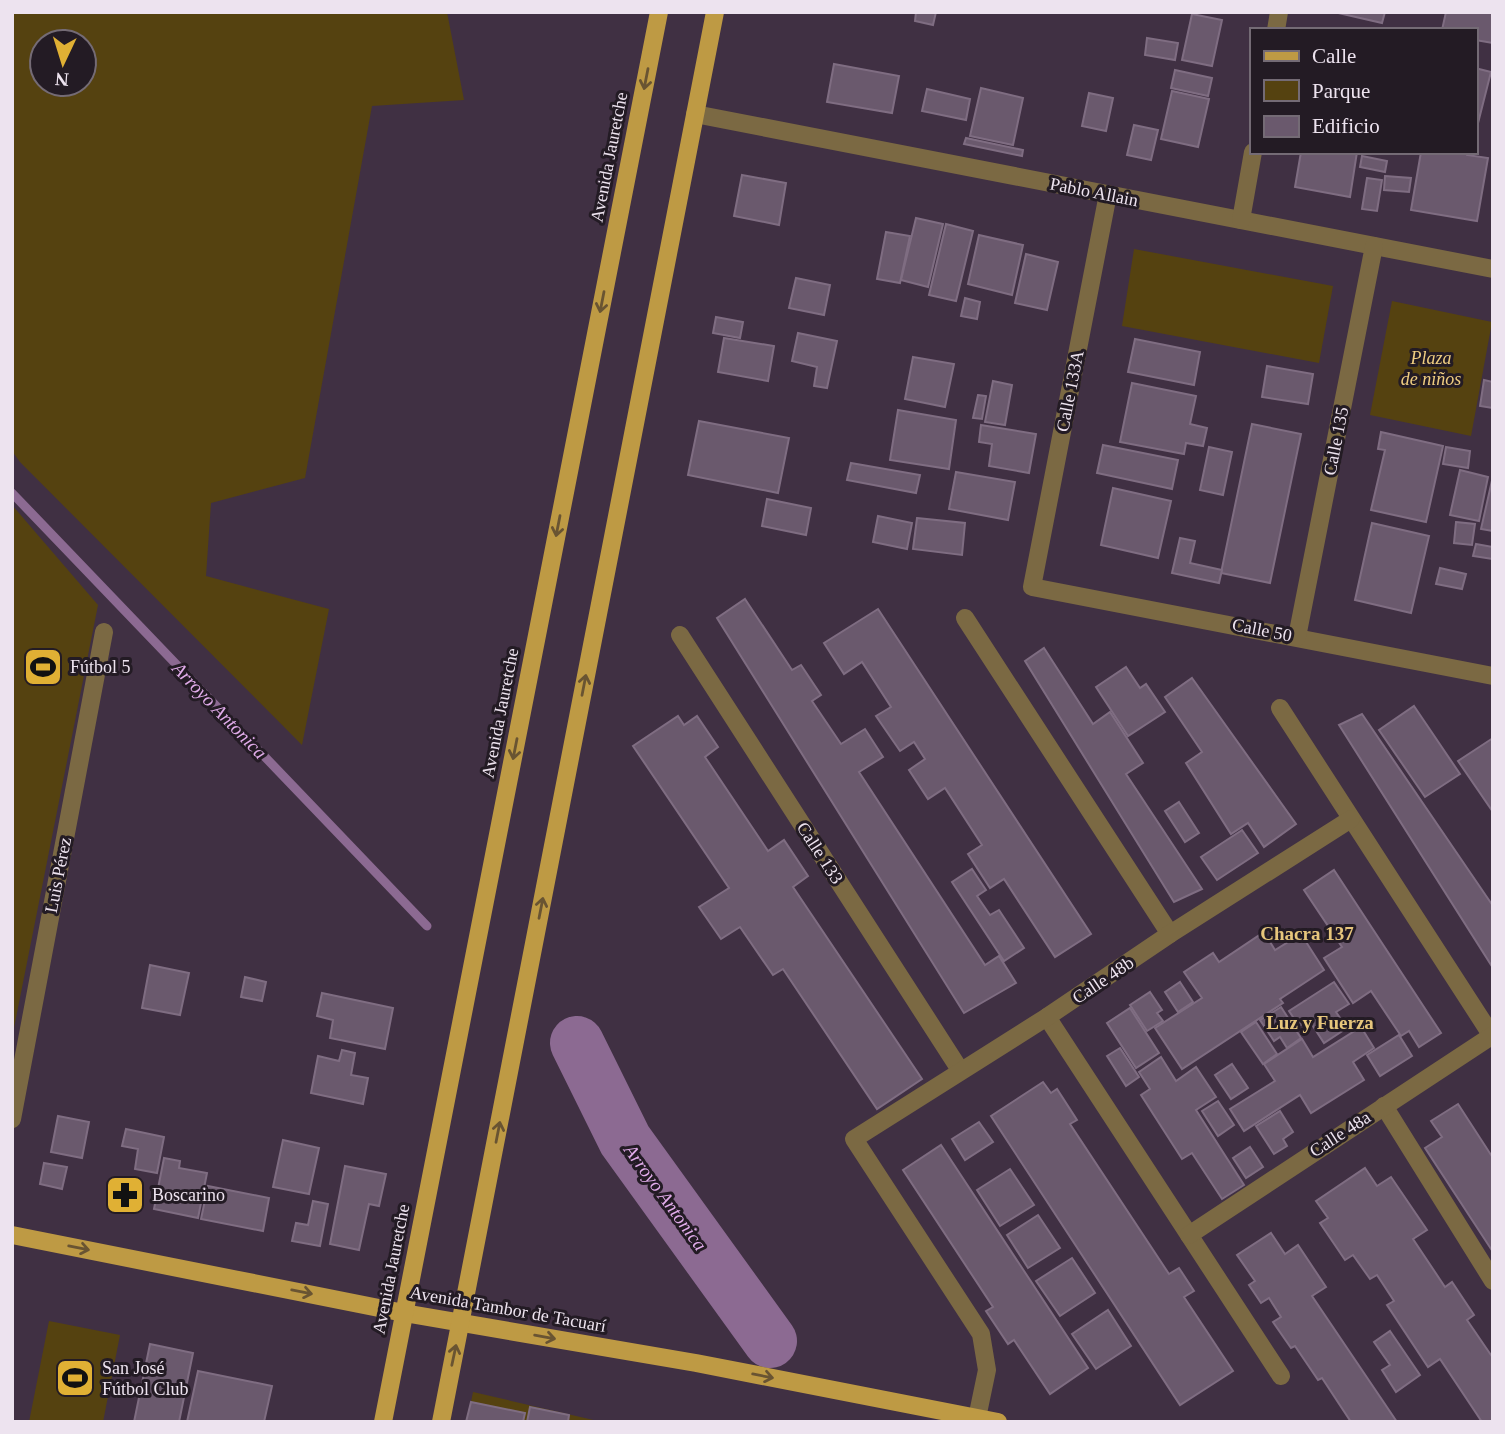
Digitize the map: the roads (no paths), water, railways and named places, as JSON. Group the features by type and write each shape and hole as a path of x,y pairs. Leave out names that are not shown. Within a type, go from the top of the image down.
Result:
{"main road":[{"name":"Avenida Jauretche","path":"383,1422 659,12"},
{"path":"441,1422 715,12"},
{"name":"Avenida Tambor de Tacuarí","path":"12,1235 404,1313 696,1363 998,1422"}],"street":[{"name":"Pablo Allain","path":"695,114 1493,269"},
{"path":"1241,220 1253,154"},
{"name":"Calle 133A","path":"1032,587 1108,194"},
{"name":"Calle 135","path":"1297,637 1374,246"},
{"name":"Calle 50","path":"1032,587 1493,676"},
{"path":"965,618 1170,934"},
{"name":"Luis Pérez","path":"12,1119 104,632"},
{"name":"Calle 133","path":"680,635 960,1070"},
{"path":"1280,708 1492,1035"},
{"name":"Calle 48b","path":"977,1418 987,1370 981,1334 854,1139 1351,819"},
{"path":"1047,1017 1281,1376"},
{"name":"Calle 48a","path":"1189,1235 1492,1035"},
{"path":"1384,1106 1493,1281"}],"waterway":[{"name":"Arroyo Antonica","path":"12,493 427,926"},
{"name":"Arroyo Antonica","path":"577,1043 625,1140 770,1341"}],"place":[{"name":"Fútbol 5","path":"43,667"},
{"name":"Boscarino","path":"125,1195"},
{"name":"San José Fútbol Club","path":"75,1378"}],"district":[{"name":"Chacra 137","path":"1307,933"},
{"name":"Luz y Fuerza","path":"1320,1022"}],"park label":[{"name":"Plaza de niños","path":"1431,368"}]}
